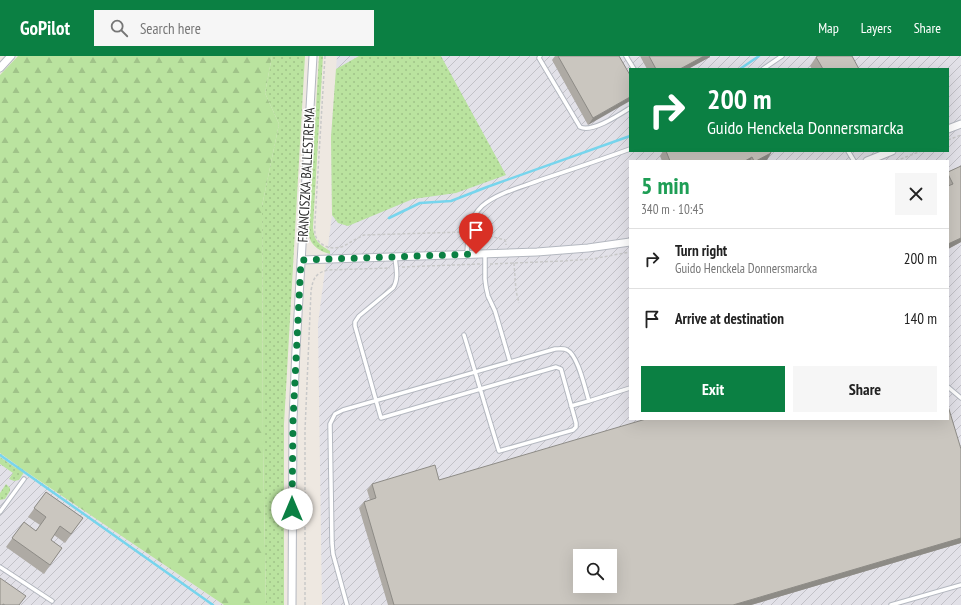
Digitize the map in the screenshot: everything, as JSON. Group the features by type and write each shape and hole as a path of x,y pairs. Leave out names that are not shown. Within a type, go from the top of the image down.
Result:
{"street":[{"path":"0,68 11,56"},
{"name":"FRANCISZKA BALLESTREMA","path":"292,605 292,426 313,56"},
{"path":"949,129 961,124"},
{"path":"870,160 890,152"},
{"path":"301,260 564,251 610,246 629,242"}],"lane":[{"path":"540,56 539,58 580,127 584,128 599,125 629,109"},
{"path":"626,56 633,68"},
{"path":"764,68 782,56"},
{"path":"467,254 470,224 481,206 492,199 516,189 629,149"},
{"path":"485,254 485,279 488,296 495,311 510,362"},
{"path":"395,257 397,277 395,285 355,322 355,328 381,418 480,389 556,367 560,370 576,427 573,430 499,451 480,389 464,335"},
{"path":"347,605 333,554 332,543 330,424 335,414 343,410 555,349 563,348 573,354 577,362 589,401"},
{"path":"571,406 629,388"},
{"path":"949,388 961,398"},
{"path":"0,512 24,479"},
{"path":"0,566 52,601"},
{"path":"892,605 961,585"}],"path":[{"path":"325,56 315,221 316,236 321,243 329,248 336,248 364,235 464,232"},
{"path":"949,140 961,135"},
{"path":"898,160 918,152"},
{"path":"472,232 504,240 506,242"},
{"path":"514,263 516,291 519,303"},
{"path":"305,605 305,430 311,291 313,281 318,274 328,270"}],"shaded area":[{"path":"337,56 961,56 961,605 322,605 318,324 332,215 331,137"},
{"path":"0,453 25,471 224,605 0,605"}],"green space":[{"path":"18,56 272,56 265,93 279,124 262,206 263,445 266,605 224,605 0,453 0,75"},
{"path":"272,56 305,56 284,424 284,605 266,605 263,445 262,206 279,124 265,93"},
{"path":"319,56 323,56 313,227 316,239 330,251 330,254 323,252 314,246 310,240 309,234"},
{"path":"359,56 441,56 506,175 456,193 413,199 348,226 338,223 332,215 331,137 336,69"},
{"path":"0,457 16,468 18,465 25,471 19,480 14,481 9,479 13,473 0,464"},
{"path":"6,484 10,488 10,491 5,499 0,500 0,493"}],"building":[{"path":"558,56 619,56 629,73 629,98 593,118"},
{"path":"649,56 704,56 682,68 655,68"},
{"path":"852,56 858,68 822,68 816,57"},
{"path":"666,152 771,153 758,160 754,160 752,157 747,160 670,160"},
{"path":"961,166 961,238 949,244 949,186 953,184 949,176 949,172"},
{"path":"949,409 961,449 961,538 733,605 394,605 364,502 376,498 372,484 435,465 439,480 643,420 949,420"},
{"path":"46,492 83,518 71,534 60,526 51,540 62,548 50,565 12,538 24,522 36,531 46,517 34,508"},
{"path":"0,578 26,596 19,605 0,605"}],"waterway":[{"path":"741,68 759,56"},
{"path":"389,218 420,203 451,201 629,136"},
{"path":"0,455 213,605"}],"route":[{"path":"292,509 293,420 301,260 476,254"}]}
